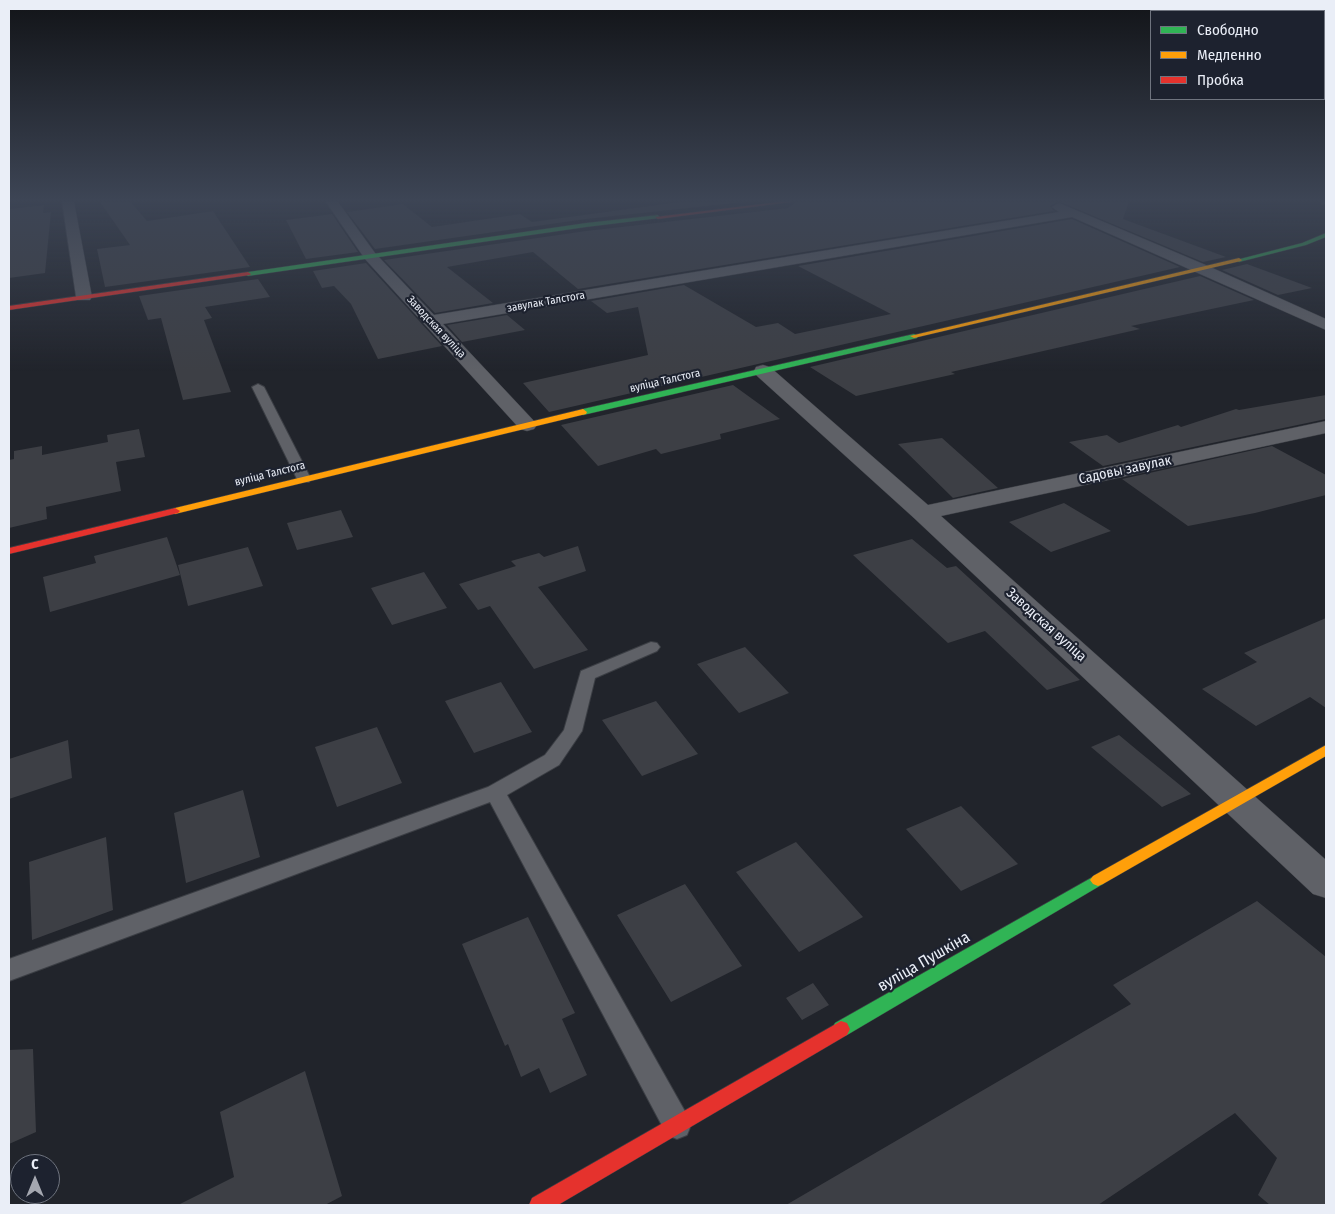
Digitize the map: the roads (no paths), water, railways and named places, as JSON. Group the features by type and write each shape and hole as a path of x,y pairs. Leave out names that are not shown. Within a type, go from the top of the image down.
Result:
{"street":[{"path":"78,259 84,297"},
{"path":"9,308 351,259"},
{"name":"Заводская вуліца","path":"372,259 527,425"},
{"name":"завулак Талстога","path":"431,321 802,259"},
{"path":"1179,259 1326,325"},
{"name":"вуліца Талстога","path":"9,551 527,425 1245,259"},
{"name":"Заводская вуліца","path":"763,371 923,513 1237,799 1326,883"},
{"name":"Садовы завулак","path":"923,513 1326,427"},
{"name":"вуліца Пушкіна","path":"540,1205 1237,799 1326,750"}],"lane":[{"path":"258,387 304,479"},
{"path":"9,970 495,792 552,760 573,731 587,675 651,647"},
{"path":"495,792 678,1125"}]}
